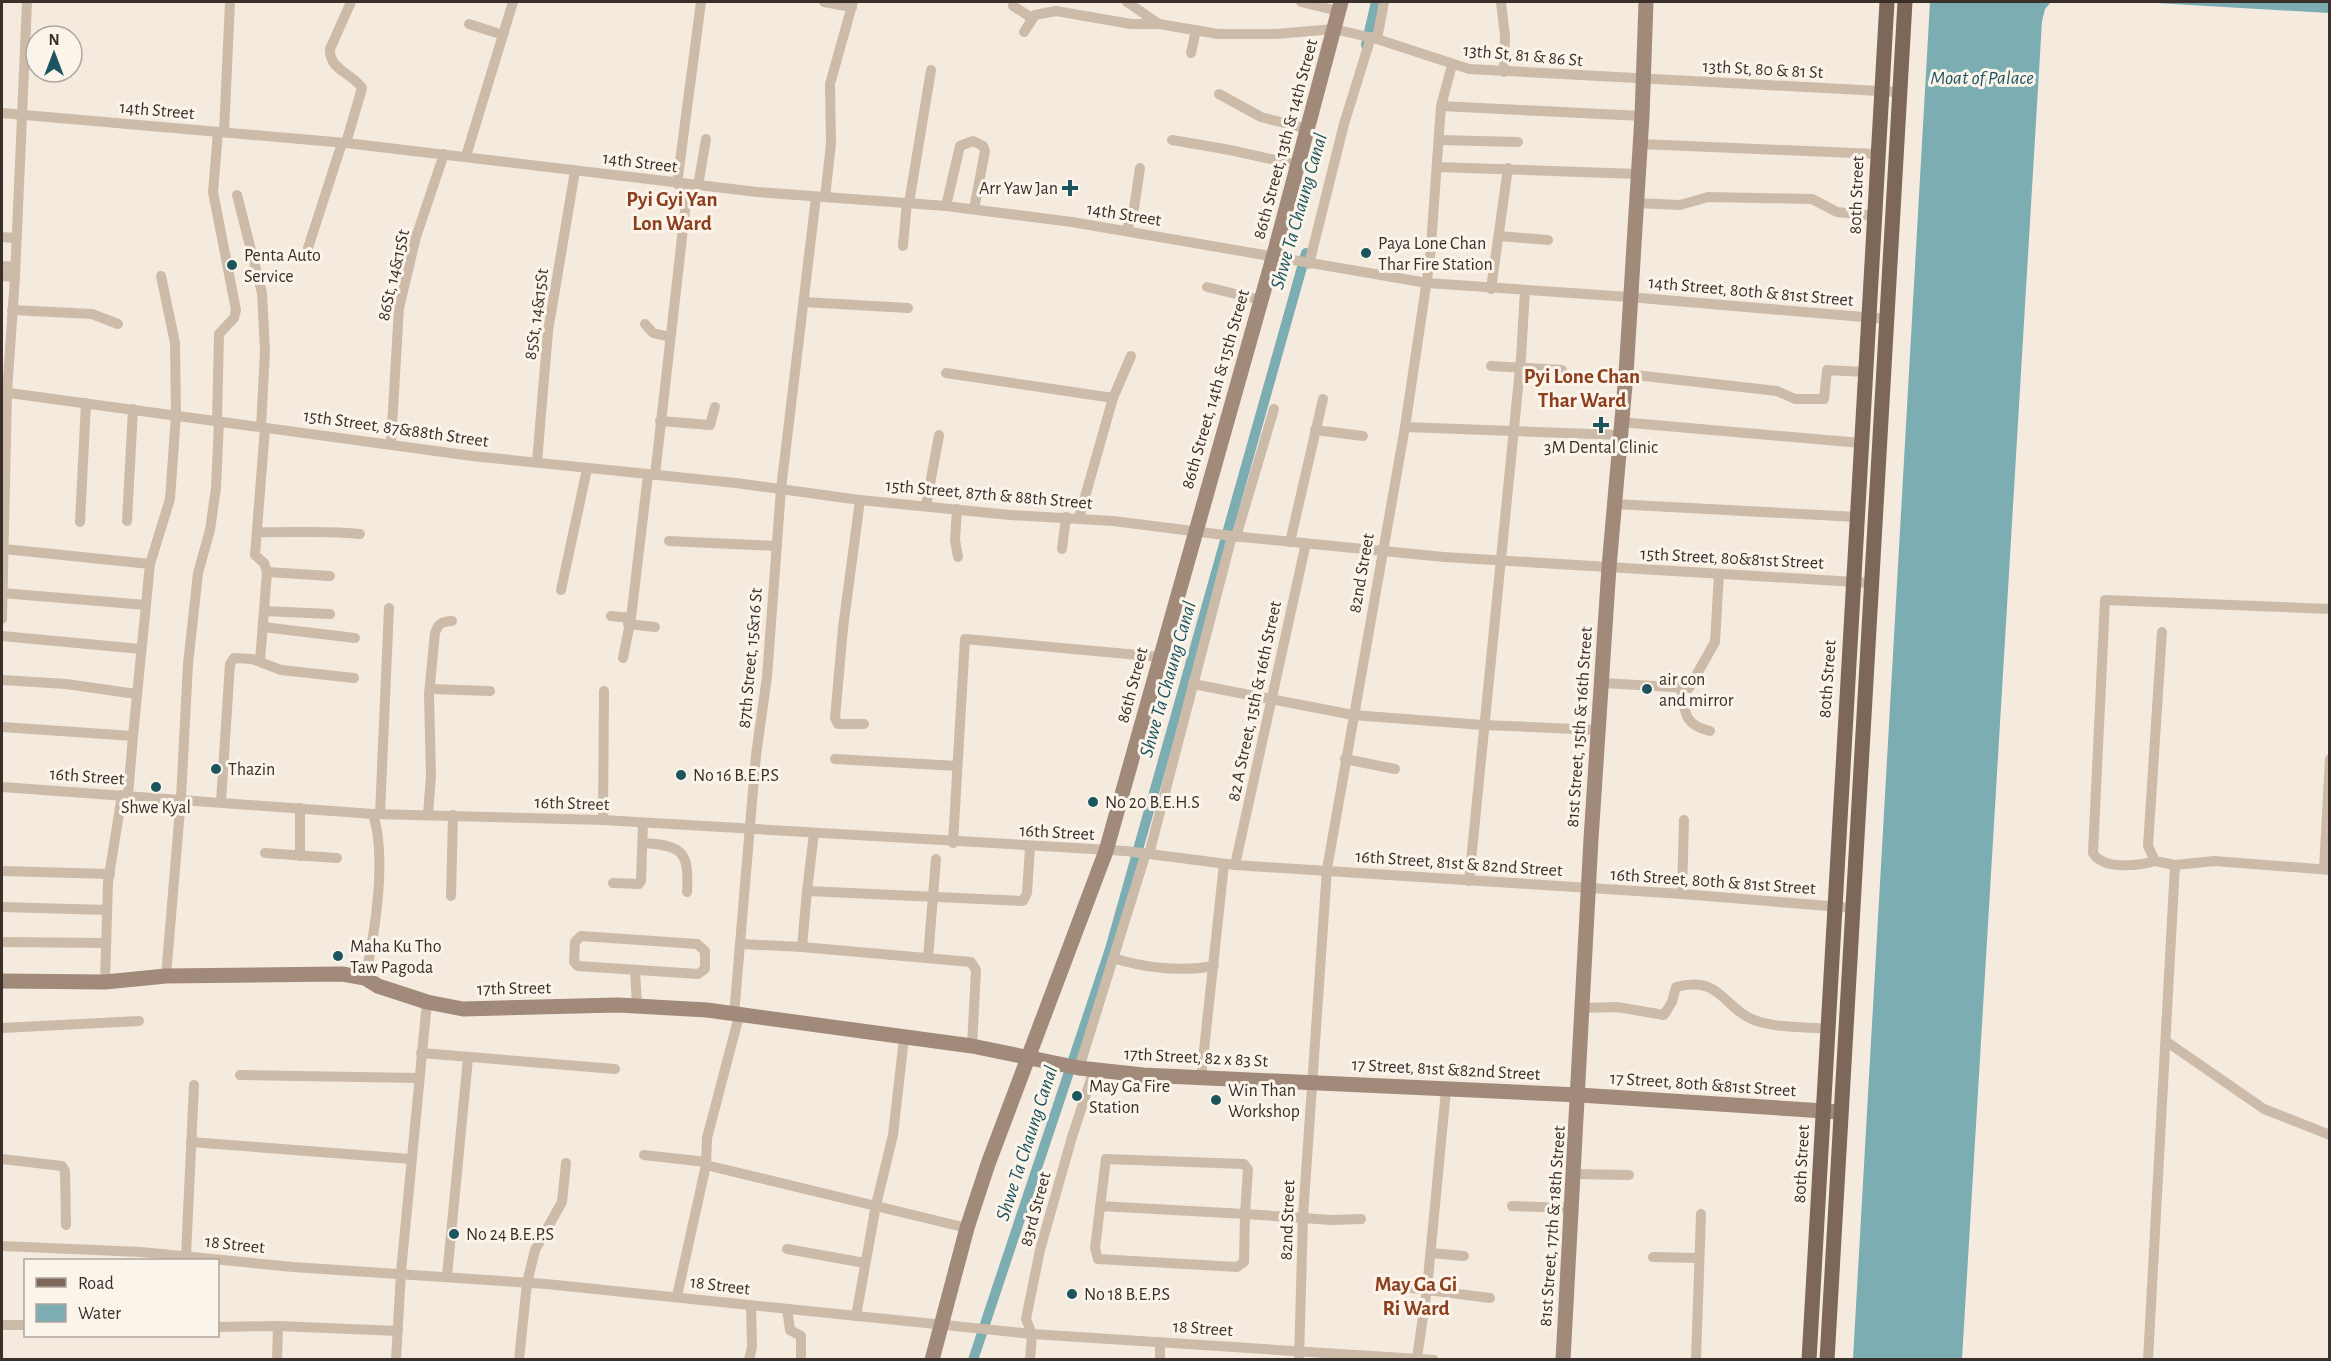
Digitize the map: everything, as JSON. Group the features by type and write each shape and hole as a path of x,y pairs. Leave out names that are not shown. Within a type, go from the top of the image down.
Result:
{"main road":[{"name":"80th Street","path":"1809,1359 1887,2"},
{"name":"80th Street","path":"1827,1359 1898,92 1905,2"}],"street":[{"path":"2,619 4,392 9,305 15,272 20,115 27,2"},
{"path":"166,976 181,798 188,664 198,573 210,530 216,488 219,334 234,318 236,310 213,192 221,132 230,2"},
{"path":"308,248 362,88 335,66 330,57 330,49 351,2"},
{"path":"466,156 513,2"},
{"path":"623,658 660,421 670,338 688,185 701,2"},
{"path":"824,2 853,4"},
{"path":"1127,2 1159,24"},
{"path":"1301,2 1340,6"},
{"path":"1310,264 1322,204 1344,124 1384,2"},
{"path":"1502,2 1505,36 1504,72"},
{"name":"81st Street, 15th & 16th Street","path":"1582,1008 1609,567 1619,428 1626,374 1629,297 1641,144 1646,2"},
{"name":"87th Street, 15&16 St","path":"677,1296 706,1163 707,1138 736,1016 756,755 767,677 781,489 804,303 831,144 830,84 853,4"},
{"path":"1013,6 1032,18 1024,33"},
{"name":"86th Street, 13th & 14th Street","path":"1274,258 1340,6"},
{"name":"13th St, 81 & 86 St","path":"1032,18 1044,12 1056,11 1131,24 1159,24 1237,34 1334,29 1374,38 1452,65 1504,72 1644,79"},
{"path":"469,24 503,35"},
{"path":"1191,53 1196,30"},
{"name":"82nd Street","path":"1299,1355 1303,1217 1326,869 1381,551 1405,427 1427,283 1441,106 1452,65"},
{"path":"903,246 908,202 931,70"},
{"name":"13th St, 80 & 81 St","path":"1644,79 1898,92"},
{"path":"1219,94 1261,117 1308,129"},
{"path":"1441,106 1642,116"},
{"name":"14th Street","path":"2,113 344,143 466,156 688,185 974,209 1126,231 1427,283"},
{"path":"688,185 706,139"},
{"path":"1172,140 1298,165"},
{"path":"1439,140 1518,142"},
{"path":"946,206 960,146 973,141 983,146 985,151 974,209"},
{"path":"1641,144 1877,154"},
{"name":"86St, 14&15St","path":"391,443 399,308 416,237 444,154"},
{"path":"1437,166 1638,174"},
{"path":"1126,231 1133,214 1140,168"},
{"path":"1491,289 1508,168"},
{"name":"85St, 14&15St","path":"537,462 548,331 575,171"},
{"path":"237,195 262,293 265,351 255,555 264,563 267,572 260,661"},
{"path":"1636,203 1680,205 1708,198 1812,199 1837,212 1875,216"},
{"path":"1499,236 1548,240"},
{"path":"2,237 15,238"},
{"name":"86th Street, 14th & 15th Street","path":"1195,530 1274,258"},
{"path":"2,266 15,272"},
{"path":"2,276 15,272"},
{"path":"105,982 110,874 125,795 133,736 150,564 170,500 176,415 175,343 161,276"},
{"name":"14th Street, 80th & 81st Street","path":"1427,283 1629,297 1887,319"},
{"path":"1207,287 1262,300"},
{"path":"1468,881 1521,367 1525,290"},
{"path":"804,303 908,308"},
{"path":"9,305 92,314 118,324"},
{"path":"645,324 653,333 670,338"},
{"path":"1079,518 1113,398 1131,356"},
{"path":"1491,366 1562,370"},
{"path":"1626,374 1777,391 1795,399 1824,399 1827,370 1864,372"},
{"path":"946,373 1113,398"},
{"name":"15th Street, 87&88th Street","path":"4,392 263,428 391,443 472,456 781,489"},
{"path":"1290,542 1323,399"},
{"path":"80,522 86,403"},
{"path":"660,421 710,425 715,407"},
{"path":"127,521 133,409"},
{"path":"1078,1068 1145,853 1232,536 1274,409"},
{"path":"1405,427 1513,430 1619,428 1861,443"},
{"path":"1315,430 1364,436"},
{"path":"926,506 939,435"},
{"path":"561,590 587,469"},
{"name":"15th Street, 87th & 88th Street","path":"781,489 860,500 1079,518 1381,551"},
{"path":"860,500 843,628 835,718 838,724 864,724"},
{"path":"1614,504 1857,517"},
{"path":"957,509 955,540 958,556"},
{"path":"1062,549 1066,517"},
{"path":"257,532 296,533 321,530 360,534"},
{"name":"86th Street","path":"932,1359 967,1228 1107,851 1195,530"},
{"path":"669,540 777,546"},
{"name":"82 A Street, 15th & 16th Street","path":"1201,1078 1229,864 1306,543"},
{"path":"4,549 150,564"},
{"name":"15th Street, 80&81st Street","path":"1381,551 1501,561 1871,583"},
{"path":"267,572 330,576"},
{"path":"1603,683 1681,689 1692,685 1714,642 1719,574"},
{"path":"3,593 146,605"},
{"path":"2330,609 2105,600 2093,853 2096,859 2108,864 2155,861 2175,865 2214,861 2327,870 2330,759"},
{"path":"365,978 373,939 378,864 377,814 389,608"},
{"path":"264,611 330,614"},
{"path":"611,616 655,627"},
{"path":"428,814 431,769 430,689 435,633 438,626 445,621 452,621"},
{"path":"263,627 355,638"},
{"path":"2155,861 2148,846 2162,632"},
{"path":"2,636 141,649"},
{"path":"953,843 965,639 1160,657"},
{"path":"221,801 231,660 239,657 260,661 281,670 354,678"},
{"path":"2,680 66,684 136,694"},
{"path":"1193,684 1353,715 1484,725 1599,730"},
{"path":"430,689 490,691"},
{"path":"1681,689 1690,723 1695,728 1710,731"},
{"path":"603,820 604,691"},
{"path":"2,727 133,736"},
{"path":"835,759 957,766"},
{"path":"1345,759 1395,769"},
{"name":"16th Street","path":"2,787 181,798 377,814 603,820 953,843 1126,851 1229,864"},
{"path":"300,808 300,856"},
{"path":"451,896 453,815"},
{"path":"1682,894 1684,820"},
{"path":"613,883 639,884 643,873 643,823"},
{"path":"802,947 814,833"},
{"path":"643,843 663,844 683,854 688,865 687,892"},
{"path":"807,891 1023,901 1027,893 1030,847"},
{"path":"265,854 337,858"},
{"path":"928,958 936,859"},
{"name":"16th Street, 81st & 82nd Street","path":"1229,864 1589,889"},
{"path":"2148,1359 2175,865"},
{"path":"2,871 110,874"},
{"name":"16th Street, 80th & 81st Street","path":"1589,889 1682,894 1834,907"},
{"path":"2,907 107,910"},
{"path":"1834,907 1853,908"},
{"path":"576,938 697,944 705,951 703,973 635,971 575,965 576,938"},
{"path":"2,942 106,943"},
{"path":"741,944 971,962 975,965 972,1046"},
{"path":"1113,958 1163,967 1196,969 1214,966"},
{"path":"635,971 637,1006"},
{"name":"17th Street","path":"2,981 105,982 166,976 342,975 365,978 378,987 427,1002 463,1009 637,1006 736,1016 972,1046 1048,1061"},
{"path":"1582,1008 1617,1007 1664,1015 1667,1013 1676,987 1686,985 1717,990 1752,1019 1829,1029"},
{"path":"396,1359 400,1272 427,1002"},
{"name":"81st Street, 17th & 18th Street","path":"1563,1359 1573,1208 1582,1008"},
{"path":"2,1028 139,1021"},
{"path":"856,1316 876,1204 893,1136 904,1038"},
{"path":"2167,1042 2264,1109 2330,1135"},
{"path":"421,1053 615,1069"},
{"path":"447,1276 468,1058"},
{"name":"17th Street, 82 x 83 St","path":"1048,1061 1095,1070 1311,1083"},
{"name":"83rd Street","path":"1030,1359 1032,1334 1026,1319 1041,1250 1072,1137 1095,1070"},
{"path":"240,1075 418,1078"},
{"name":"17 Street, 81st &82nd Street","path":"1311,1083 1579,1095"},
{"path":"186,1256 194,1085"},
{"path":"1418,1358 1431,1253 1446,1090"},
{"name":"17 Street, 80th &81st Street","path":"1579,1095 1840,1112"},
{"path":"191,1142 411,1159"},
{"path":"644,1155 706,1163 967,1228"},
{"path":"2,1159 62,1166 65,1171 66,1225"},
{"path":"1106,1159 1244,1164 1248,1169 1245,1214 1244,1262 1237,1267 1098,1258 1095,1248 1106,1159"},
{"path":"519,1359 527,1283 536,1250 562,1202 566,1163"},
{"path":"1574,1174 1629,1175"},
{"path":"1100,1206 1354,1221 1361,1219"},
{"path":"1512,1206 1573,1208"},
{"path":"1696,1359 1701,1214"},
{"name":"18 Street","path":"2,1246 215,1259"},
{"path":"71,1249 71,1259"},
{"path":"787,1249 865,1263"},
{"path":"1431,1253 1464,1256"},
{"path":"1653,1257 1698,1258"},
{"name":"18 Street","path":"219,1259 293,1267 400,1272 677,1296 1032,1334 1160,1342 1299,1355 1434,1359"},
{"path":"1380,1284 1490,1298"},
{"path":"749,1359 752,1347 751,1305"},
{"path":"787,1309 790,1330 801,1336 801,1359"},
{"path":"2,1325 24,1325"},
{"path":"219,1327 278,1326 398,1331"},
{"path":"276,1359 278,1326"},
{"path":"1160,1342 1160,1359"}],"water":[{"name":"Moat of Palace","path":"1930,2 2051,2 2045,9 2042,21 1962,1359 1853,1359"},
{"path":"2139,2 2329,2 2329,13"}],"waterway":[{"name":"Shwe Ta Chaung Canal","path":"1366,45 1376,2"},
{"name":"Shwe Ta Chaung Canal","path":"973,1360 1110,949 1306,253"}],"place":[{"name":"Arr Yaw Jan","path":"1070,188"},
{"name":"Paya Lone Chan Thar Fire Station","path":"1366,253"},
{"name":"Penta Auto Service","path":"232,265"},
{"name":"3M Dental Clinic","path":"1601,425"},
{"name":"air con and mirror","path":"1647,689"},
{"name":"Thazin","path":"216,769"},
{"name":"No 16 B.E.P.S","path":"681,775"},
{"name":"Shwe Kyal","path":"156,787"},
{"name":"No 20 B.E.H.S","path":"1093,802"},
{"name":"Maha Ku Tho Taw Pagoda","path":"338,956"},
{"name":"May Ga Fire Station","path":"1077,1096"},
{"name":"Win Than Workshop","path":"1216,1100"},
{"name":"No 24 B.E.P.S","path":"454,1234"},
{"name":"No 18 B.E.P.S","path":"1072,1294"}],"district":[{"name":"Pyi Gyi Yan Lon Ward","path":"672,211"},
{"name":"Pyi Lone Chan Thar Ward","path":"1582,388"},
{"name":"May Ga Gi Ri Ward","path":"1416,1296"}]}
